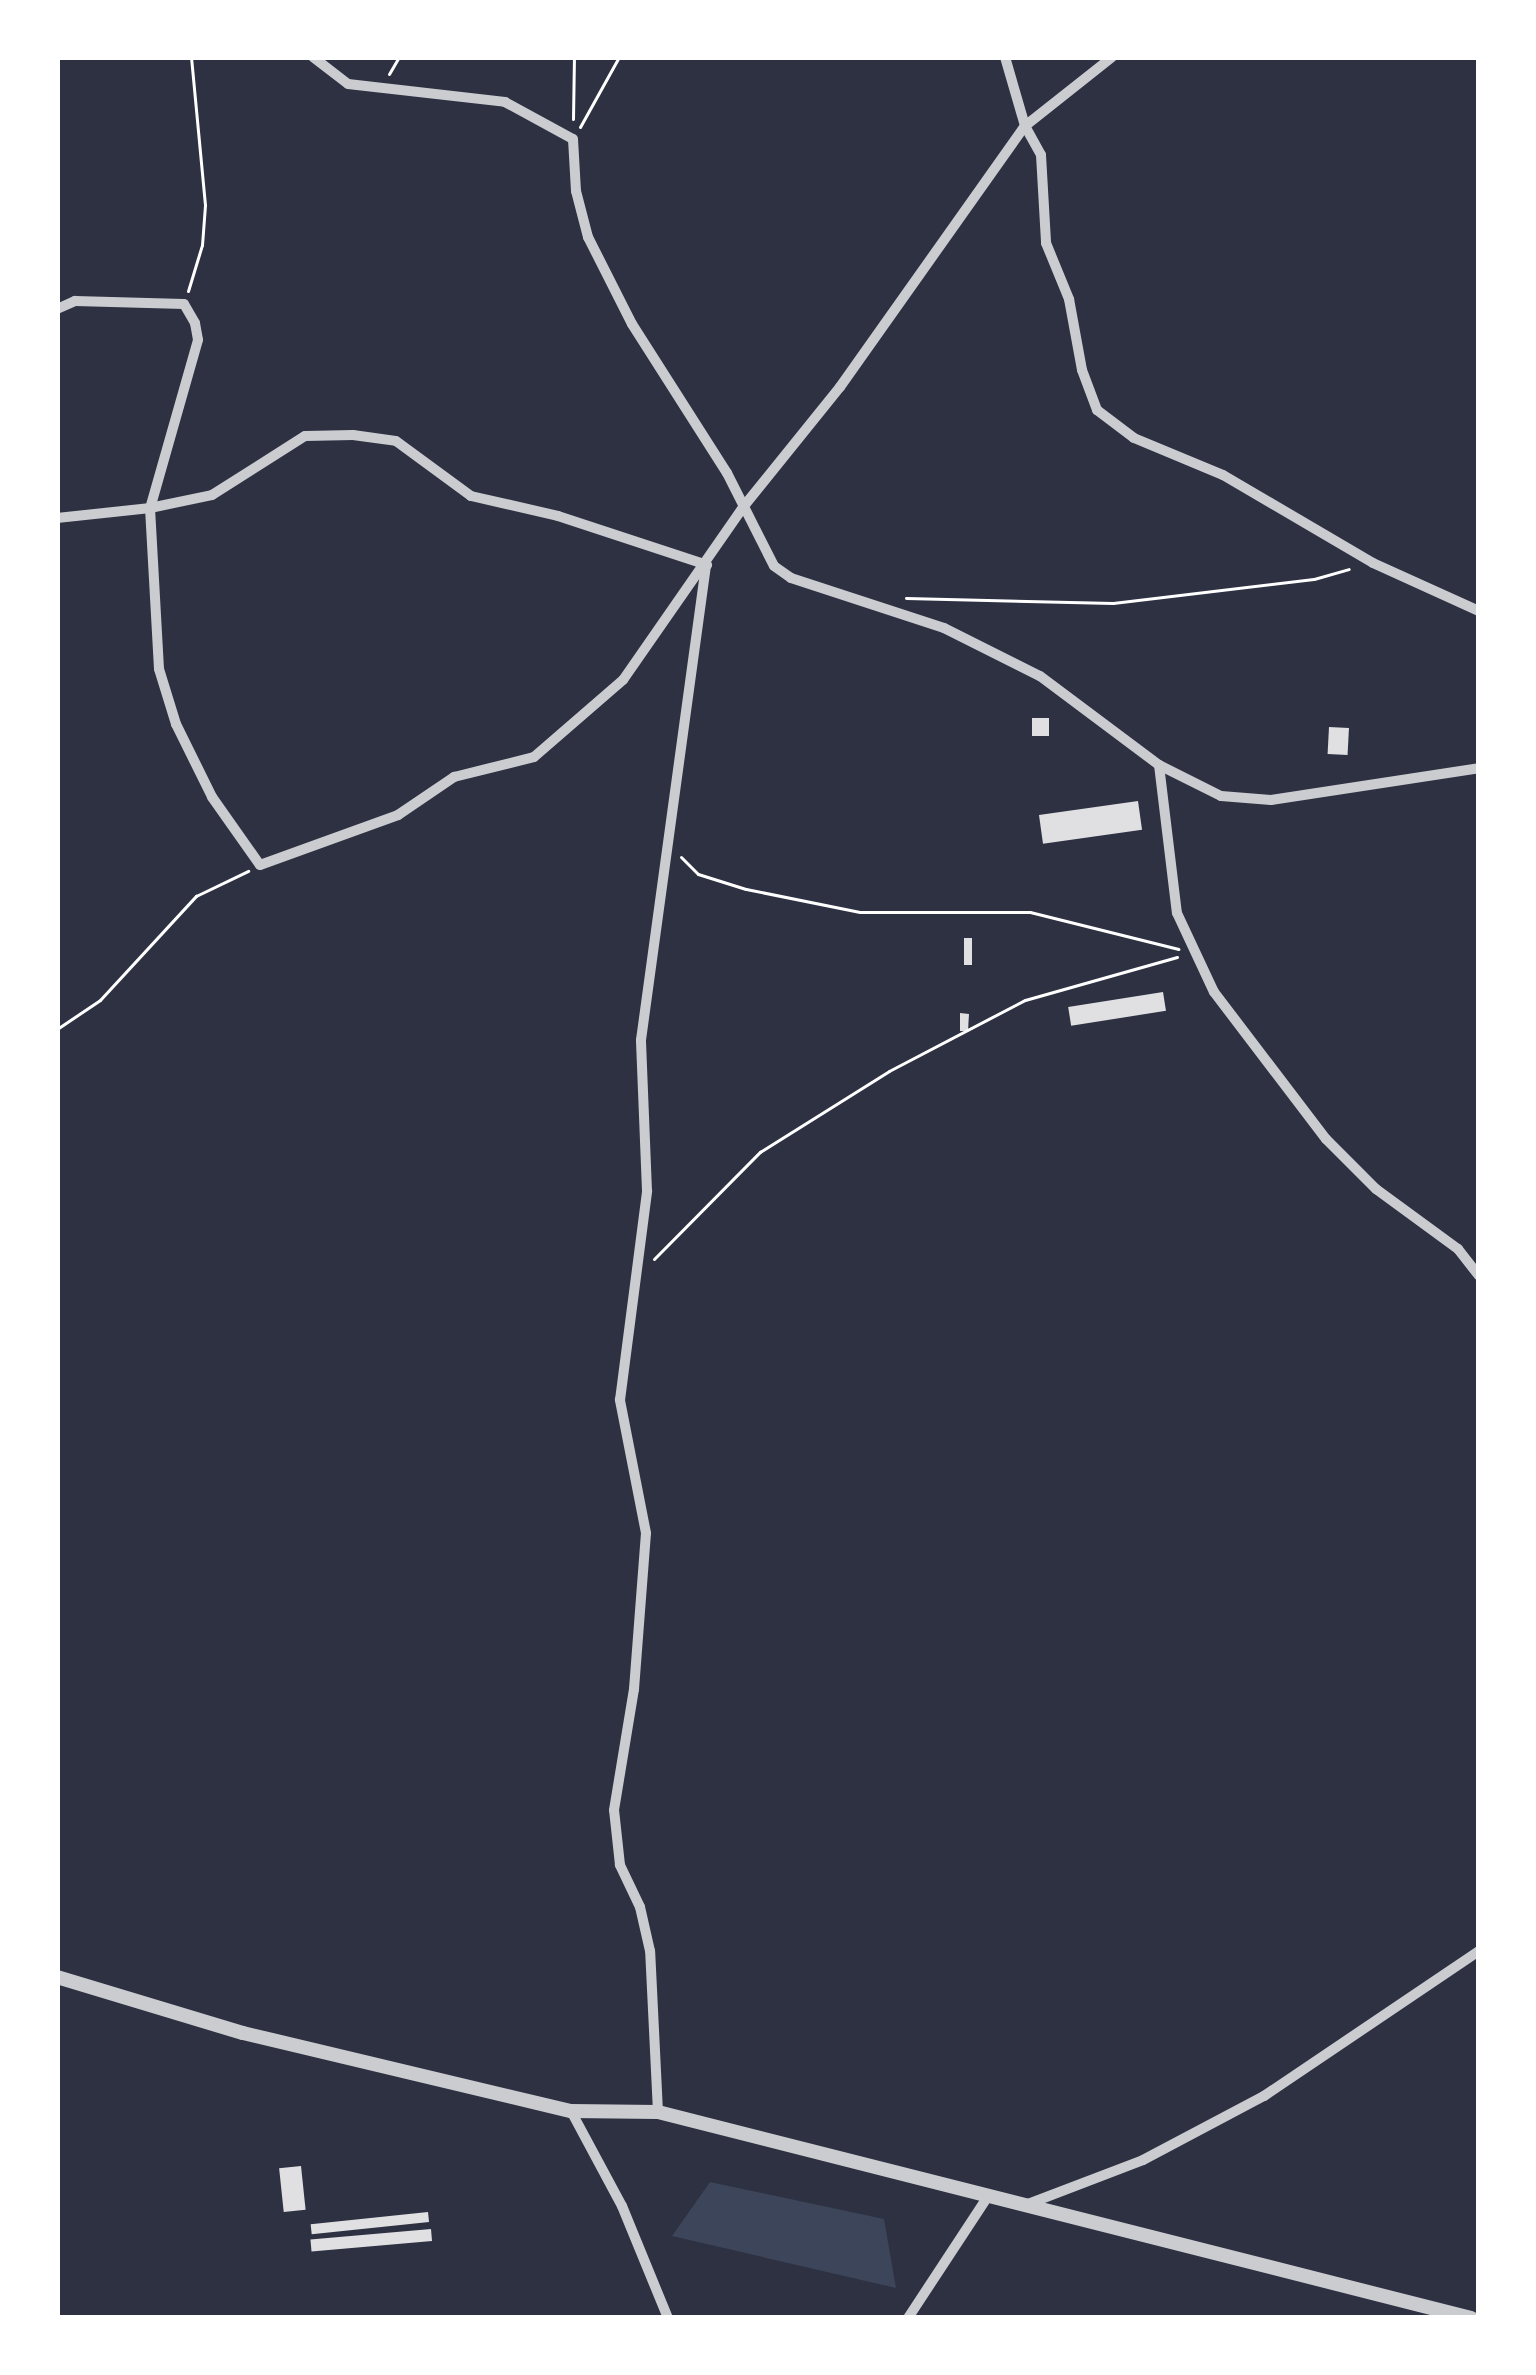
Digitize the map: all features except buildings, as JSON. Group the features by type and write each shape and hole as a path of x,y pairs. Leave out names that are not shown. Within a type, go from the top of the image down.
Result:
{"street":[{"path":"313,57 348,84 505,102 573,139 576,191 588,237 632,324 744,506 774,566 790,578 944,628 982,647 1058,688 1159,765 1221,796 1270,800 1479,768"},
{"path":"1005,57 1025,126 1041,155 1046,242 1069,298 1082,370 1097,410 1134,438 1282,506 1373,563 1479,611"},
{"path":"57,309 75,301 184,304 198,340 150,508 160,669 176,724 212,797 260,865 398,815 454,777 534,757 623,680 744,506 840,387 1025,126 1112,57"},
{"path":"57,518 150,508 212,495 305,436 353,435 396,441 471,496 558,516 706,565"},
{"path":"658,2112 650,1951 640,1907 620,1865 614,1810 634,1689 646,1533 620,1400 647,1191 641,1040 706,565"},
{"path":"1159,765 1168,874 1191,953 1326,1139 1376,1190 1458,1249 1479,1276"},
{"path":"1025,2206 1143,2160 1264,2096 1479,1951"},
{"path":"57,1978 243,2033 572,2111 658,2112 1471,2318"},
{"path":"572,2111 622,2206 668,2318"},
{"path":"908,2318 988,2196"}],"path":[{"path":"184,304 202,245 205,205 191,57"},
{"path":"573,139 574,57"},
{"path":"573,139 619,57"},
{"path":"898,598 1113,603 1314,579 1373,563"},
{"path":"669,845 698,874 792,898 860,912 1030,912 1191,953"},
{"path":"57,1029 100,1000 196,896 260,865"},
{"path":"636,1278 760,1152 890,1071 1025,1000 1191,953"}],"shaded area":[{"path":"710,2182 884,2219 896,2288 672,2236"}]}
